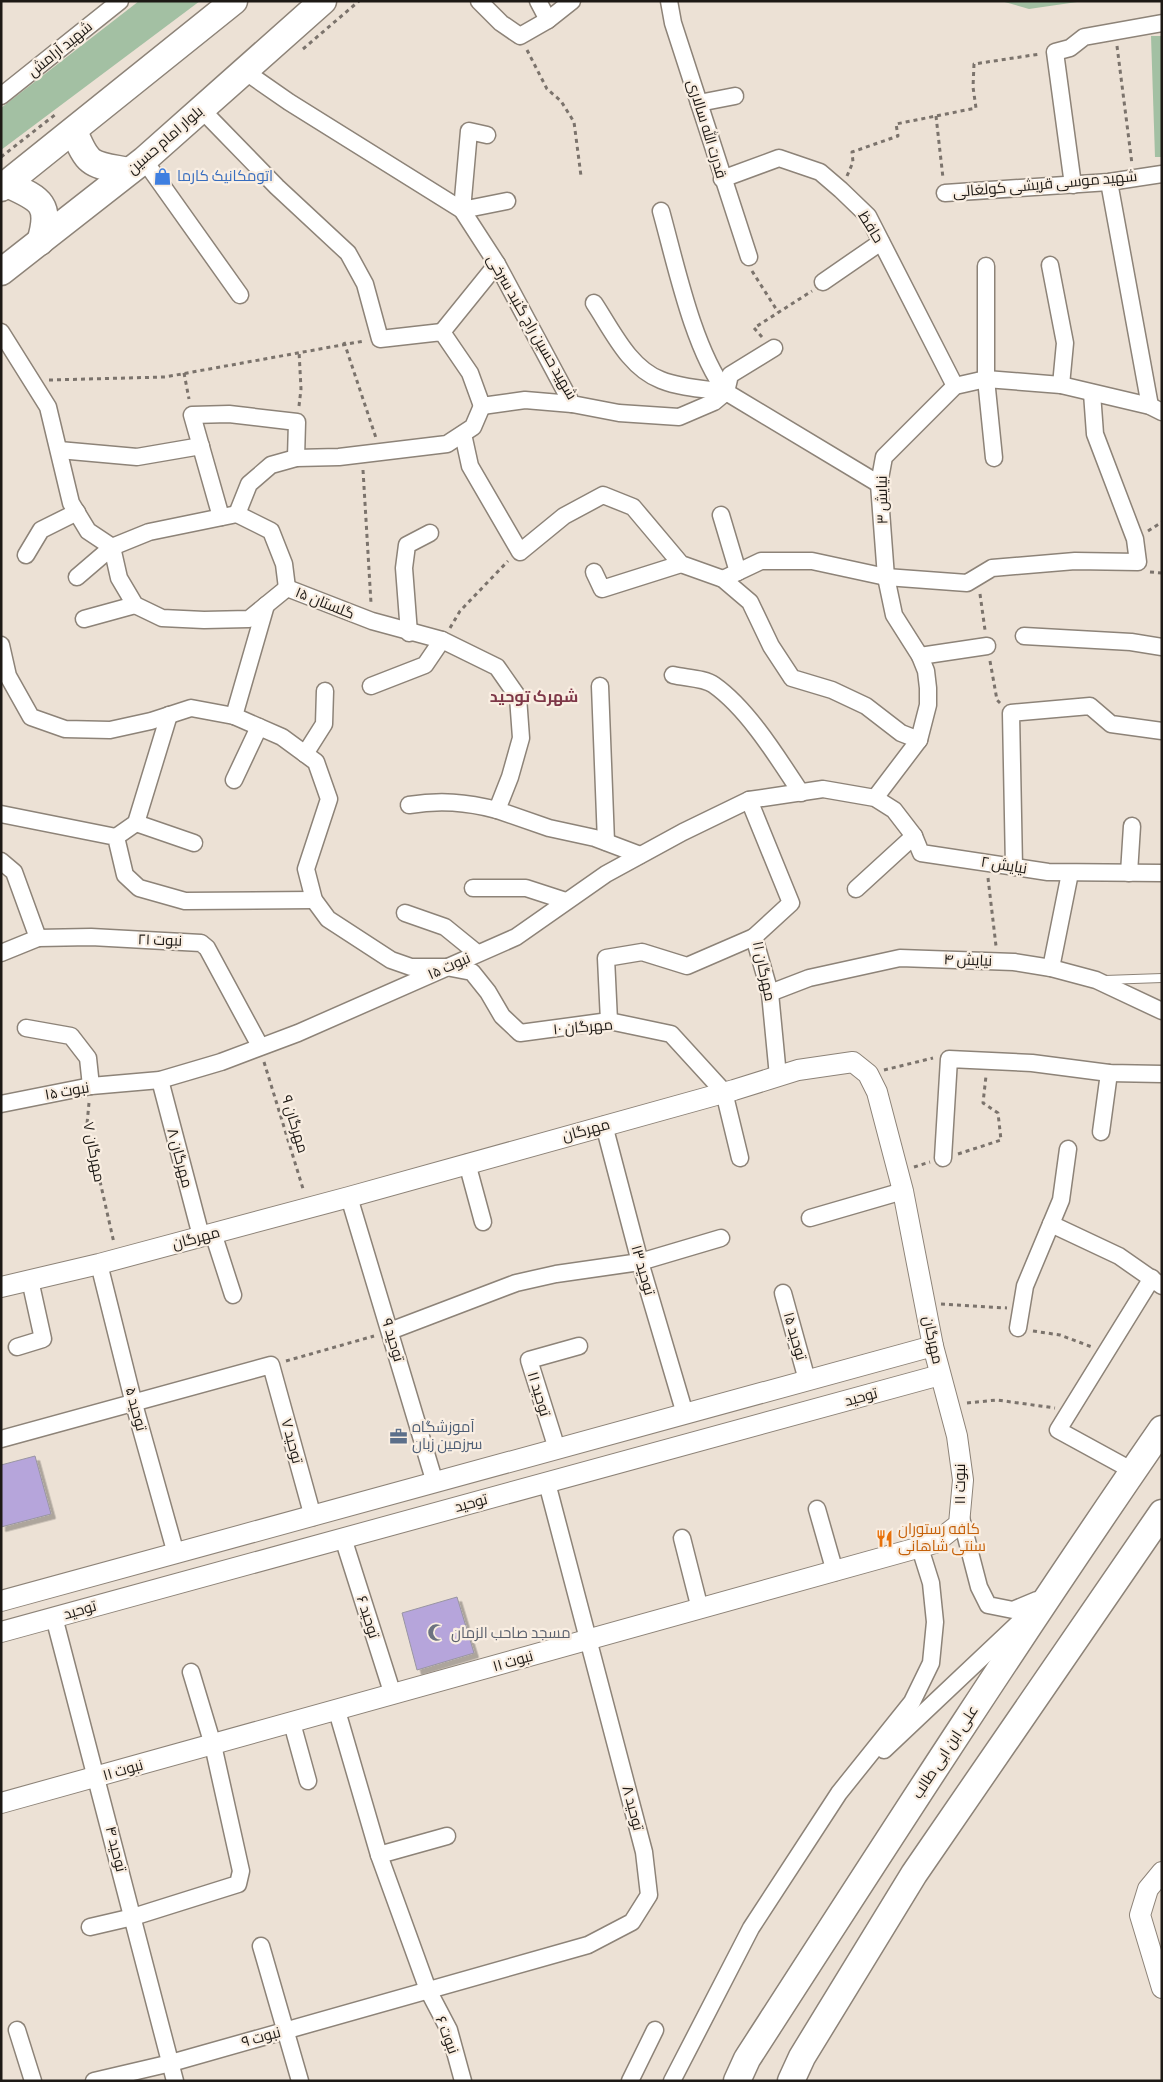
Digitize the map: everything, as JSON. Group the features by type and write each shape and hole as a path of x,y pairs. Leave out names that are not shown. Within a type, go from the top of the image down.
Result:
{"main road":[{"name":"بلوار امام حسین","path":"1,272 136,166 323,1"},
{"path":"4,186 74,131 223,4"},
{"path":"74,131 88,160 95,165 136,166"},
{"path":"4,186 32,195 39,201 45,212 46,221 40,242"},
{"name":"علی ابن ابی طالب","path":"738,2081 752,2051 1046,1596 1162,1429"},
{"path":"791,2081 802,2057 914,1874 1162,1512"}],"street":[{"name":"شهید آرامش","path":"1,96 120,1"},
{"path":"479,1 501,23 520,36 548,20 572,1"},
{"path":"538,1 548,20"},
{"name":"قدرت الله سالاری","path":"669,1 673,23 722,179 749,257"},
{"path":"1073,185 1055,52 1070,48 1084,37 1162,22"},
{"name":"شهید حسین راج گنبد سرخی","path":"244,70 289,102 462,210 497,264 572,404 619,413 679,417 714,402 726,392"},
{"path":"699,103 735,96"},
{"path":"202,109 277,187 348,253 366,284 380,339 442,332 497,264"},
{"path":"486,135 470,131 462,210 507,202"},
{"name":"حافظ","path":"722,179 779,158 820,172 841,190 868,216 955,386"},
{"path":"136,166 240,295"},
{"name":"شهید موسی قریشی کولغالی","path":"945,193 1109,182 1162,174"},
{"path":"955,386 986,379 1061,385 1156,409 1109,182"},
{"path":"661,211 712,374 726,392"},
{"path":"821,284 881,242"},
{"path":"1050,265 1064,343 1061,385"},
{"path":"986,266 986,379 994,458"},
{"path":"594,303 631,360 660,380 726,392 879,484"},
{"path":"1,332 33,380 48,407 71,503 88,531 112,547 119,578 135,605 84,619"},
{"path":"229,515 249,484 271,465 296,458 362,455 447,444 473,427 482,406 470,372 442,332"},
{"path":"726,392 730,375 774,348"},
{"name":"نیایش ۳","path":"875,798 919,740 928,706 926,671 920,656 894,615 886,577 879,484 884,457 955,386"},
{"path":"723,580 761,561 812,561 886,577 967,583 992,568 1075,561 1138,562 1135,539 1095,434 1092,393"},
{"path":"482,406 525,400 572,404"},
{"path":"229,515 201,446 192,415 229,414 297,422 296,458"},
{"path":"462,434 470,466 520,552 564,516 603,495 633,507 681,564 723,580 750,602 771,646 792,678 832,690 866,706 900,733 919,740"},
{"path":"59,450 138,457 201,446"},
{"path":"26,555 41,530 77,512"},
{"path":"77,577 112,547 149,532 229,515 271,531 284,564 287,588"},
{"path":"721,515 738,572"},
{"path":"409,633 404,568 408,545 430,533"},
{"path":"594,572 602,589 681,564"},
{"name":"گلستان ۱۵","path":"135,605 162,618 204,620 249,619 287,588 372,622 442,640 497,667 518,698 521,738 510,776 497,810"},
{"path":"234,716 266,605"},
{"path":"1024,636 1131,642 1162,647"},
{"path":"371,686 425,665 442,640"},
{"path":"1,644 8,676 31,717 65,729 110,730 191,708 234,716 282,737 316,762 329,799 306,869 314,900 328,919 391,960 411,967 446,967"},
{"path":"920,656 987,646"},
{"path":"673,675 713,683 741,711 772,749 801,792"},
{"path":"600,686 606,842"},
{"path":"305,754 324,724 325,691"},
{"path":"1014,867 1011,713 1090,706 1112,724 1162,731"},
{"path":"1,814 116,837 136,823 169,715"},
{"path":"234,780 258,727"},
{"name":"نبوت ۱۵","path":"1,1104 91,1086 160,1080 221,1062 298,1033 516,937 606,874 749,800 824,789 875,798"},
{"name":"نیایش ۲","path":"875,798 894,810 914,836 921,852 1048,872 1162,873"},
{"path":"409,805 439,800 476,804 549,828 606,842 640,855"},
{"name":"مهرگان ۱۱","path":"749,800 791,902 754,937 770,993 778,1076"},
{"path":"136,823 194,843"},
{"path":"1130,873 1132,826"},
{"path":"856,889 914,836"},
{"path":"116,837 125,875 139,888 185,901 314,900"},
{"path":"3,865 14,872 38,938"},
{"path":"1051,968 1070,873"},
{"path":"473,888 526,888 566,901"},
{"path":"405,913 445,927 477,953"},
{"name":"نبوت ۲۱","path":"1,952 38,938 91,936 201,943 207,948 260,1046"},
{"path":"609,1021 606,958 642,952 687,966 754,937"},
{"name":"نیایش ۴","path":"770,993 809,978 900,958 997,961 1051,968 1096,980 1162,1011"},
{"name":"مهرگان ۱۰","path":"446,967 472,972 488,992 502,1016 520,1033 609,1021 671,1034 724,1092"},
{"path":"26,1028 71,1036 88,1058 91,1086"},
{"path":"944,1158 949,1059 1032,1062 1109,1073 1162,1074"},
{"name":"مهرگان","path":"1,1287 207,1235 798,1070 853,1062 868,1074 877,1092 900,1181 940,1375"},
{"path":"1101,1132 1109,1073"},
{"name":"مهرگان ۸","path":"160,1080 207,1235 233,1295"},
{"path":"724,1092 740,1158"},
{"name":"توحید ۱۳","path":"604,1125 640,1262 685,1414"},
{"path":"1018,1328 1025,1286 1061,1200 1068,1149"},
{"path":"468,1163 483,1222"},
{"path":"810,1218 900,1181"},
{"name":"توحید ۹","path":"349,1196 435,1483"},
{"path":"1051,1224 1119,1256 1157,1282 1106,1352 1058,1430 1133,1471"},
{"path":"390,1331 516,1283 556,1274 640,1262 721,1238"},
{"name":"توحید ۵","path":"108,1261 134,1404 176,1554"},
{"path":"17,1347 43,1339 30,1280"},
{"name":"توحید ۱۵","path":"783,1293 807,1380"},
{"name":"توحید ۱۱","path":"557,1449 528,1360 579,1346"},
{"name":"توحید","path":"1,1601 933,1346"},
{"path":"1,1439 271,1365"},
{"name":"توحید ۷","path":"271,1365 313,1516"},
{"name":"توحید","path":"1,1632 940,1375"},
{"name":"نبوت ۱۱","path":"1,1803 97,1778 935,1543 959,1524 963,1480 957,1436 940,1375"},
{"name":"توحید ۸","path":"428,1990 588,1945 632,1922 649,1894 644,1852 546,1483"},
{"path":"817,1509 835,1572"},
{"path":"960,1514 979,1587 988,1605 1013,1610 1046,1596"},
{"name":"توحید ۶","path":"343,1538 393,1695"},
{"path":"682,1538 700,1609"},
{"path":"672,2081 751,1928 839,1793 912,1702 931,1663 935,1622 931,1583 920,1548"},
{"path":"143,1562 150,1590"},
{"path":"839,1793 1046,1596"},
{"name":"توحید ۴","path":"54,1617 175,2081"},
{"path":"90,1927 133,1918 238,1884 241,1871 213,1745 191,1672"},
{"name":"نبوت ۶","path":"337,1711 379,1855 428,1990 449,2030 463,2081"},
{"path":"292,1723 308,1781"},
{"path":"379,1855 447,1836"},
{"path":"1162,1872 1148,1889 1140,1915 1162,1988"},
{"path":"262,1946 300,2081"},
{"name":"نبوت ۹","path":"94,2081 171,2063 428,1990"},
{"path":"17,2030 33,2081"},
{"path":"630,2081 655,2030"}],"lane":[{"path":"1096,980 1162,978"}],"path":[{"path":"1115,30 1134,178"},
{"path":"520,36 546,89 561,101 574,122 581,176"},
{"path":"841,190 853,162 852,152 898,136 896,124 976,108 973,87 974,64 1055,52"},
{"name":"شهید موسی قریشی کولغالی","path":"936,116 945,193"},
{"path":"749,257 753,276 778,312"},
{"path":"774,348 754,328 821,284"},
{"path":"33,380 165,377 344,342 380,339"},
{"path":"344,342 381,453"},
{"path":"297,422 301,389 299,351"},
{"path":"184,373 192,415"},
{"path":"362,455 372,622"},
{"path":"442,640 460,611 501,566 520,552"},
{"path":"1150,572 1162,573"},
{"path":"986,862 997,961"},
{"name":"مهرگان ۹","path":"260,1046 308,1207"},
{"path":"868,1074 936,1058 949,1059"},
{"path":"900,1181 944,1158 1001,1140 998,1113 983,1103 988,1061"},
{"name":"مهرگان ۷","path":"91,1086 87,1124 108,1261"},
{"path":"926,1303 1021,1309"},
{"path":"1018,1328 1060,1335 1106,1352"},
{"path":"271,1365 390,1331"},
{"path":"948,1404 997,1400 1071,1410"}],"green space":[{"path":"139,1 200,1 1,150 1,108"},
{"path":"1001,1 1084,1 1029,9"},
{"path":"1151,36 1162,36 1162,157 1155,157"}],"building":[{"path":"35,1456 51,1514 1,1527 1,1465"},
{"name":"مسجد صاحب الزمان","path":"457,1597 474,1653 417,1670 402,1613"}],"place":[{"name":"اتومکانیک کارما","path":"163,176"},
{"name":"آموزشگاه سرزمین زبان","path":"398,1436"},
{"name":"کافه رستوران سنتی شاهانی","path":"884,1538"},
{"name":"مسجد صاحب الزمان","path":"437,1633"}],"district":[{"name":"شهرک توحید","path":"534,696"}]}
